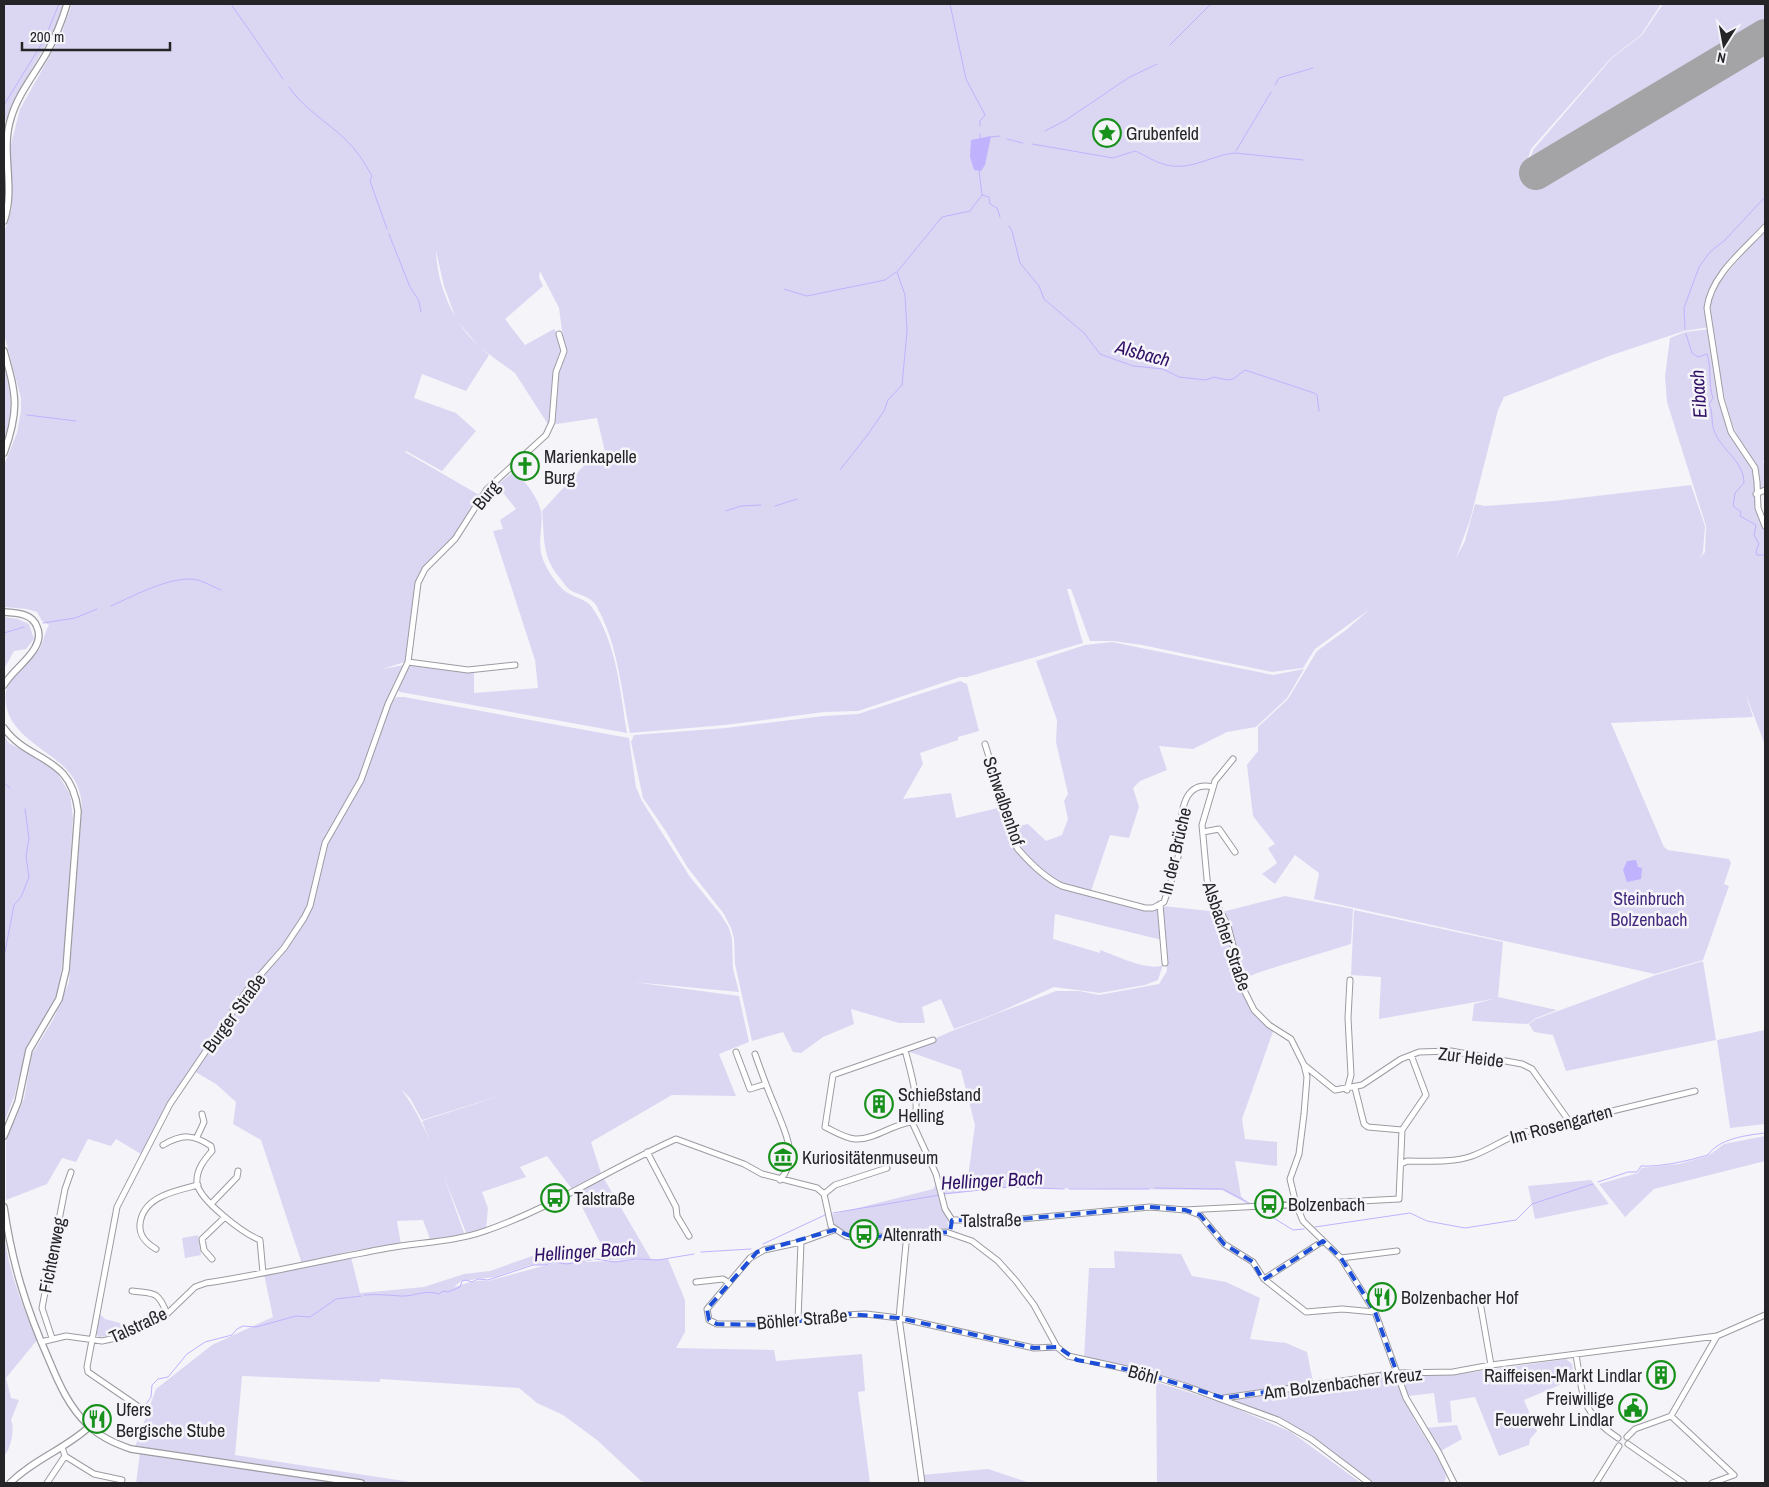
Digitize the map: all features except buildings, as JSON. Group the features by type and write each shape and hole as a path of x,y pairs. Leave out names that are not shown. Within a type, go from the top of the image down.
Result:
{"street":[{"path":"4,221 8,200 5,142 10,118 19,98 52,42 67,4"},
{"path":"1765,227 1714,285 1708,296 1707,308 1721,399 1731,432 1755,468 1758,482 1756,494 1758,508 1765,526"},
{"name":"Burg","path":"394,693 408,662 418,583 425,569 455,539 487,489 536,446 550,427 556,372 564,351 559,334"},
{"path":"4,351 14,389 16,406 12,428 4,453"},
{"path":"1756,494 1765,490"},
{"path":"4,612 28,617 36,624 39,633 36,646 4,685"},
{"path":"408,662 468,670 515,665"},
{"name":"Burger Straße","path":"91,1341 117,1207 170,1104 239,1002 290,941 304,918 310,906 325,843 361,780 394,693"},
{"path":"4,728 14,739 48,761 63,774 74,792 78,811 65,980 55,1008 29,1050 18,1102 4,1136"},
{"name":"Schwalbenhof","path":"985,744 1017,848 1022,854 1054,882 1062,886 1145,908 1160,904"},
{"name":"Alsbacher Straße","path":"1233,759 1220,774 1213,787 1202,825 1209,889 1228,926 1245,992 1260,1019 1291,1039 1307,1076 1299,1154 1290,1179 1296,1204 1303,1221 1341,1258 1375,1312 1410,1405 1439,1453 1454,1483"},
{"name":"In der Brüche","path":"1165,963 1160,904 1164,902 1178,855 1178,826 1185,802 1195,789 1205,785 1213,787"},
{"path":"1203,832 1219,829 1235,852"},
{"path":"1304,1066 1329,1087 1335,1090 1347,1090 1351,1076 1348,1025 1350,980"},
{"path":"905,1050 915,1092 916,1115 912,1122 897,1125 874,1135 855,1139 825,1127 833,1075 933,1040"},
{"name":"Zur Heide","path":"1347,1090 1355,1088 1411,1055 1419,1052 1451,1051 1522,1064 1537,1075 1569,1121"},
{"path":"736,1052 750,1089 766,1084"},
{"path":"755,1054 766,1084 787,1130 790,1156 788,1169 780,1180"},
{"path":"1401,1164 1402,1130 1426,1096 1411,1055"},
{"path":"1355,1088 1364,1124 1368,1127 1402,1130"},
{"name":"Im Rosengarten","path":"1401,1164 1407,1161 1455,1160 1473,1156 1506,1138 1695,1091"},
{"path":"197,1137 204,1122 202,1114"},
{"path":"912,1122 930,1158 948,1215 952,1220"},
{"path":"163,1145 182,1136 197,1137 212,1148 200,1168 198,1185 203,1195 225,1217 242,1230 260,1240 263,1273"},
{"name":"Talstraße","path":"41,1342 66,1336 91,1341 106,1341 116,1338 167,1314 195,1287 206,1283 401,1245 460,1238 486,1231 545,1207 647,1152 676,1139 744,1164 762,1174 817,1188 824,1194"},
{"path":"647,1152 689,1236"},
{"name":"Talstraße","path":"834,1230 856,1238 907,1233 950,1233 952,1220 1010,1220 1150,1207 1185,1210 1399,1199 1401,1164"},
{"path":"696,1282 723,1279 729,1283 757,1252 801,1242 834,1230 831,1226 824,1194 834,1185 887,1168"},
{"path":"212,1204 237,1177 238,1171"},
{"name":"Fichtenweg","path":"52,1338 42,1308 65,1189 71,1172"},
{"path":"156,1249 144,1240 141,1234 141,1220 146,1207 164,1196 198,1185"},
{"path":"4,1207 15,1271 32,1321 61,1388 72,1406 89,1427 111,1441 131,1449 361,1483"},
{"path":"1185,1210 1200,1215 1224,1244 1256,1264 1264,1279 1306,1312 1342,1309 1375,1312"},
{"path":"212,1258 204,1250 202,1239 225,1217"},
{"path":"907,1233 898,1318 922,1483"},
{"name":"Böhl","path":"950,1233 972,1241 998,1261 1034,1304 1058,1347 1068,1356 1077,1360 1136,1371 1224,1398 1292,1427 1369,1483"},
{"path":"1264,1279 1323,1241"},
{"path":"798,1320 801,1242"},
{"path":"1341,1258 1397,1251"},
{"name":"Böhler Straße","path":"729,1283 707,1309 708,1317 717,1324 772,1324 816,1316 847,1314 898,1318 1034,1348 1058,1347"},
{"path":"132,1291 154,1292 158,1295 167,1314"},
{"path":"1480,1302 1491,1365"},
{"name":"Am Bolzenbacher Kreuz","path":"1224,1398 1398,1373 1453,1372 1491,1365 1717,1336 1765,1315"},
{"path":"1627,1437 1635,1429 1671,1416 1717,1336"},
{"name":"Talstraße","path":"91,1341 88,1372 139,1407"},
{"path":"1576,1355 1584,1398 1590,1414 1602,1428 1618,1438 1621,1436 1627,1437"},
{"path":"1671,1416 1734,1475 1712,1483"},
{"path":"10,1483 36,1462 62,1447 89,1427"},
{"path":"1627,1437 1628,1444 1684,1483"},
{"path":"1596,1483 1619,1446 1618,1438"},
{"path":"1619,1446 1625,1447 1628,1444"},
{"path":"62,1447 65,1456 94,1474 122,1480"},
{"path":"47,1483 65,1456"}],"highlighted area":[{"path":"1150,1207 1185,1210 1200,1215 1224,1244 1253,1262 1263,1280 1323,1241 1341,1258 1375,1312 1397,1373 1224,1398 1136,1371 1077,1360 1058,1347 1034,1348 899,1318 847,1314 772,1325 717,1324 709,1320 707,1309 757,1252 834,1230 856,1238 950,1232 952,1220 1010,1220"}],"green space":[{"path":"4,4 63,4 51,36 17,95 4,126"},
{"name":"Steinbruch Bolzenbach","path":"72,4 1661,4 1641,35 1611,58 1531,149 1520,185 1533,150 1612,58 1642,35 1663,4 1765,4 1765,225 1735,260 1708,298 1710,327 1684,331 1609,356 1504,397 1498,410 1470,520 1456,558 1465,541 1475,504 1485,506 1553,501 1691,485 1705,526 1703,552 1700,558 1705,552 1706,526 1667,402 1665,376 1670,338 1685,332 1710,329 1731,436 1753,469 1756,479 1755,501 1765,529 1765,745 1745,692 1753,717 1611,723 1664,847 1668,850 1729,859 1731,863 1724,884 1729,886 1703,960 1655,974 1314,899 1319,873 1295,855 1275,884 1262,874 1277,863 1268,848 1275,844 1253,816 1247,765 1258,751 1258,727 1288,699 1317,651 1346,630 1370,609 1315,649 1303,668 1272,672 1142,645 1113,641 1090,641 1071,589 1067,589 1083,643 967,677 960,677 858,711 824,712 725,725 630,733 618,667 603,620 596,605 587,598 570,590 554,570 545,546 542,511 589,460 605,452 597,418 557,424 553,422 555,383 565,352 559,308 540,271 539,277 543,286 505,319 525,345 554,329 561,338 563,351 556,371 549,426 515,373 483,350 489,355 466,391 422,374 414,398 456,413 476,431 442,471 405,452 481,496 460,529 424,569 417,583 405,662 382,669 404,665 359,779 324,843 309,903 301,921 216,1034 176,1092 141,1154 116,1139 111,1146 88,1139 76,1162 62,1158 47,1184 6,1200 6,1141 24,1099 32,1054 54,1018 69,982 82,810 78,788 67,770 21,732 12,720 7,707 6,691 9,685 16,674 39,650 49,625 42,621 37,612 4,607 4,465 17,433 21,398 4,334 4,233 12,208 10,148 20,109 60,38","holes":["436,251 444,286 454,314 440,280"]},
{"path":"1765,228 1765,460 1763,461 1765,467 1765,488 1760,490 1758,471 1739,440 1730,417 1714,347 1710,298 1716,286"},
{"path":"4,367 9,387 10,412 4,441"},
{"path":"512,473 526,483 534,494 541,511 540,543 542,557 549,572 565,591 591,606 607,635 616,667 627,733 400,692 398,690 407,667 413,665 474,670 474,693 538,688 535,660 493,531 503,529 500,520 516,509 497,485"},
{"path":"4,617 18,619 29,624 34,639 26,649 14,651 4,669"},
{"path":"1112,642 1273,675 1304,669 1287,698 1256,727 1227,732 1193,749 1159,746 1167,770 1140,781 1133,788 1139,807 1129,838 1110,835 1090,894 1055,882 1018,847 1014,832 1017,826 1028,824 1046,841 1062,835 1068,819 1064,801 1068,794 1056,742 1057,720 1036,661 1085,645"},
{"path":"960,681 967,684 979,731 958,737 958,740 920,753 923,764 903,799 951,793 956,818 1002,807 1016,848 1053,883 1158,910 1161,913 1162,940 1055,914 1053,939 1100,953 1100,950 1141,965 1157,967 1163,965 1158,980 1145,985 1100,993 1054,987 995,1014 954,1029 941,999 922,1007 925,1023 899,1023 851,1009 854,1024 823,1037 801,1053 793,1052 783,1032 752,1041 735,964 734,938 731,928 724,914 688,868 643,798 631,742 634,735 726,728 824,716 858,714"},
{"path":"397,697 629,738 636,787 642,801 690,877 721,915 729,928 732,939 733,969 739,992 633,982 739,996 749,1042 719,1054 736,1096 672,1095 591,1142 601,1173 572,1189 547,1156 520,1167 526,1177 482,1192 488,1208 486,1228 467,1235 444,1177 465,1235 430,1239 423,1220 397,1221 401,1244 350,1251 302,1264 261,1140 233,1124 236,1102 216,1084 194,1071 251,988 288,944 308,915 326,843 361,782 391,702","holes":["401,1089 410,1098 422,1120 509,1093 422,1121 429,1140 412,1105"]},
{"path":"4,736 9,743 38,759 57,773 70,794 73,818 64,953 58,990 52,1007 27,1046 14,1097 4,1123"},
{"path":"1285,896 1353,909 1351,944 1242,979 1222,912"},
{"path":"1163,906 1219,912 1246,993 1257,1010 1275,1026 1242,1119 1245,1139 1277,1142 1277,1166 1235,1161 1241,1196 1248,1204 1222,1190 1006,1188 943,1194 940,1179 968,1177 975,1125 961,1070 907,1051 952,1031 1056,991 1079,991 1099,995 1159,984 1167,971"},
{"path":"1354,910 1503,942 1498,997 1557,1010 1536,1018 1528,1024 1472,1021 1474,1004 1493,999 1379,1019 1381,977 1351,975"},
{"path":"1703,961 1716,1040 1566,1071 1553,1035 1534,1032 1529,1024 1536,1019 1656,975"},
{"path":"1765,1030 1765,1124 1730,1128 1717,1040"},
{"path":"1765,1136 1765,1161 1654,1189 1625,1217 1599,1184 1638,1173 1641,1168 1679,1164 1708,1156 1724,1144"},
{"path":"603,1177 651,1259 609,1260 575,1193"},
{"path":"1591,1180 1609,1204 1535,1219 1528,1186"},
{"path":"936,1184 946,1214 948,1231 906,1230 861,1235 846,1234 833,1224 830,1215 933,1189"},
{"path":"4,1232 12,1274 37,1340 6,1378 11,1398 19,1400 11,1420 13,1428 10,1444 4,1456"},
{"path":"198,1235 201,1255 185,1258 182,1238"},
{"path":"549,1250 553,1261 543,1265 530,1265 495,1277 461,1281 454,1287 475,1281 488,1281 554,1263 668,1259 685,1300 685,1332 676,1348 774,1350 776,1361 862,1354 865,1391 858,1392 870,1483 647,1483 641,1481 597,1440 563,1415 537,1403 519,1388 380,1379 380,1382 242,1376 235,1455 417,1483 368,1483 135,1447 156,1389 212,1345 273,1317 264,1274 351,1257 360,1293 424,1287 464,1274 490,1271"},
{"path":"1114,1251 1181,1254 1192,1276 1226,1282 1260,1298 1250,1339 1286,1343 1307,1352 1313,1382 1225,1396 1152,1374 1084,1358 1089,1268 1115,1268"},
{"path":"99,1313 105,1319 131,1326 109,1336 99,1337 96,1334"},
{"path":"1566,1359 1572,1364 1574,1379 1524,1400 1537,1431 1530,1439 1529,1445 1499,1456 1475,1397 1450,1401 1452,1422 1438,1423 1434,1393 1409,1396 1403,1381 1407,1375 1454,1375"},
{"path":"1391,1375 1396,1378 1414,1419 1445,1470 1446,1478 1444,1483 1372,1483 1296,1427 1236,1401 1238,1398"},
{"path":"1156,1382 1226,1404 1291,1432 1361,1483 1157,1483"},
{"path":"1457,1425 1462,1439 1441,1451 1426,1428"},
{"path":"140,1453 193,1459 334,1483 136,1483"},
{"path":"988,1469 1030,1483 922,1483 921,1475"}],"shaded area":[{"path":"991,136 985,165 981,171 974,170 970,157 971,140"},
{"path":"1636,860 1638,867 1642,868 1641,879 1627,882 1623,870 1627,861"}],"waterway":[{"path":"4,105 44,40 59,4"},
{"path":"231,4 283,79"},
{"name":"Alsbach","path":"950,4 966,79 985,115 980,121 980,126"},
{"path":"1170,45 1211,4"},
{"path":"1045,131 1066,120 1128,78 1157,64"},
{"path":"1275,85 1279,78 1313,68"},
{"path":"289,87 315,114 344,138 360,156 372,176 370,181 387,229"},
{"path":"1236,151 1271,92"},
{"path":"991,137 1000,136"},
{"path":"1007,139 1023,143"},
{"path":"1032,144 1113,158 1135,151 1159,163 1176,166 1185,166 1235,153 1303,160"},
{"name":"Alsbach","path":"979,170 982,195 989,197 990,204 997,208 1000,217"},
{"path":"840,470 869,433 884,411 888,400 902,385 907,331 905,295 897,272 942,217 970,211 982,195"},
{"name":"Eibach","path":"1685,329 1684,308 1699,267 1710,252 1725,240 1765,197"},
{"name":"Alsbach","path":"1009,226 1020,263 1039,286 1044,299 1084,333 1100,354 1133,366 1163,369 1179,377 1206,380 1214,377 1227,380 1233,379 1245,370 1314,393 1317,395 1319,411"},
{"path":"389,234 410,287 419,301 421,312"},
{"path":"784,289 807,296 885,280 896,272"},
{"name":"Eibach","path":"1686,334 1692,353 1698,357 1707,354 1713,398 1709,404 1713,426 1719,439 1741,469 1743,476 1744,483 1735,493 1733,506 1741,512 1740,516 1756,525 1754,535 1759,544 1756,551 1757,555 1765,555"},
{"path":"27,415 76,421"},
{"path":"775,506 797,499"},
{"path":"726,511 741,506 761,505"},
{"path":"111,606 148,589 178,580 196,580 221,590"},
{"path":"43,623 75,618 97,609"},
{"path":"4,633 24,627"},
{"path":"4,783 10,788"},
{"path":"4,957 14,905 21,897 29,877 26,856 29,838 25,809"},
{"name":"Hellinger Bach","path":"1598,1182 1628,1172 1637,1172 1641,1166 1666,1165 1708,1155 1713,1149 1727,1141 1743,1136 1765,1133"},
{"name":"Hellinger Bach","path":"1315,1227 1410,1213 1427,1221 1465,1228 1516,1220 1532,1204 1593,1184"},
{"name":"Hellinger Bach","path":"944,1194 1008,1187 1064,1189"},
{"name":"Hellinger Bach","path":"1155,1188 1223,1189 1249,1203"},
{"name":"Hellinger Bach","path":"1069,1189 1149,1189"},
{"name":"Hellinger Bach","path":"833,1213 940,1195"},
{"name":"Hellinger Bach","path":"1259,1209 1293,1230 1304,1229"},
{"name":"Hellinger Bach","path":"763,1244 825,1215"},
{"name":"Hellinger Bach","path":"701,1252 751,1249"},
{"name":"Hellinger Bach","path":"364,1295 405,1296 429,1292 439,1294 443,1291 448,1292 460,1287 462,1281 488,1280 533,1265 545,1265 554,1262 567,1264 596,1259 615,1262 636,1259 658,1260 694,1254"},
{"name":"Hellinger Bach","path":"144,1407 151,1397 152,1385 158,1379 168,1377 187,1354 205,1342 232,1335 243,1326 256,1327 296,1316 310,1317 336,1299 361,1296"}],"runway":[{"path":"1536,173 1765,36"}],"place":[{"name":"Grubenfeld","path":"1107,133"},
{"name":"Marienkapelle Burg","path":"525,466"},
{"name":"Schießstand Helling","path":"879,1104"},
{"name":"Kuriositätenmuseum","path":"783,1157"},
{"name":"Talstraße","path":"555,1198"},
{"name":"Bolzenbach","path":"1269,1204"},
{"name":"Altenrath","path":"864,1234"},
{"name":"Bolzenbacher Hof","path":"1382,1297"},
{"name":"Raiffeisen-Markt Lindlar","path":"1661,1375"},
{"name":"Freiwillige Feuerwehr Lindlar","path":"1633,1408"},
{"name":"Ufers Bergische Stube","path":"97,1419"}]}
